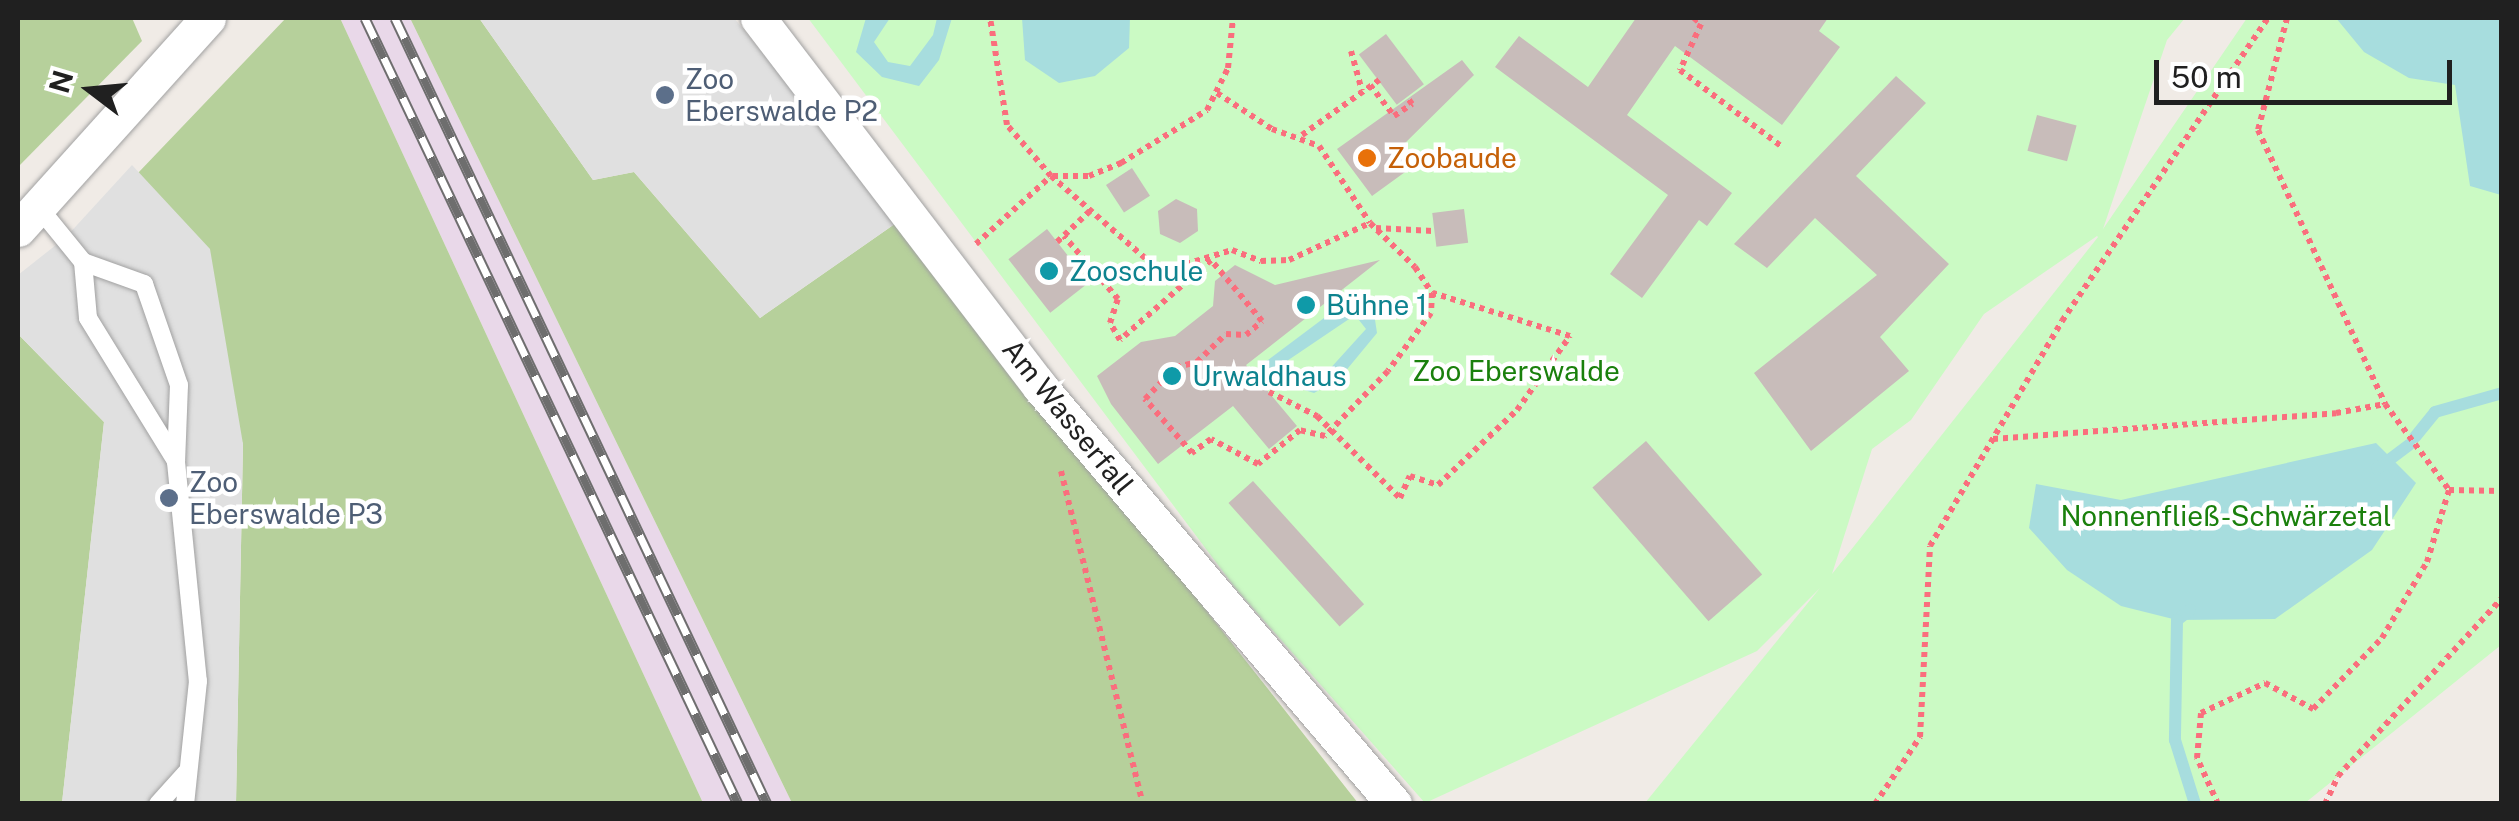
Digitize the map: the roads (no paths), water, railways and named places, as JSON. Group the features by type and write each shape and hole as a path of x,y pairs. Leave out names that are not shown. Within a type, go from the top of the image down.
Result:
{"street":[{"path":"29,219 208,18"},
{"name":"Am Wasserfall","path":"758,18 1040,387 1394,804"}],"lane":[{"path":"29,219 83,262 144,284 179,385 176,462 198,681 185,804"},
{"path":"83,262 88,318 176,462"},
{"path":"158,804 186,773"}],"water":[{"path":"866,18 890,18 874,42 888,62 910,66 933,35 937,18 952,18 939,60 919,86 882,77 856,52"},
{"path":"1022,18 1130,18 1129,48 1095,76 1059,83 1025,60"},
{"path":"2336,18 2501,18 2501,195 2470,186 2455,85 2409,78 2364,52"},
{"path":"1352,297 1374,313 1377,333 1339,379 1314,393 1264,377 1260,366","holes":["1355,315 1366,329 1327,372 1307,382 1282,374 1278,367"]},
{"path":"2376,443 2416,483 2372,550 2275,619 2177,620 2121,606 2067,570 2029,528 2036,484 2121,500"}],"waterway":[{"path":"2415,437 2435,412 2502,393"},
{"path":"2377,469 2409,445"},
{"path":"2190,610 2177,620 2175,740 2195,804"}],"railway":[{"path":"365,18 738,804"},
{"path":"395,18 767,804"}],"place":[{"name":"Zoo Eberswalde P2","path":"665,95"},
{"name":"Zoobaude","path":"1367,158"},
{"name":"Zooschule","path":"1049,271"},
{"name":"Bühne 1","path":"1306,305"},
{"name":"Urwaldhaus","path":"1172,376"},
{"name":"Zoo Eberswalde P3","path":"169,498"}],"park label":[{"name":"Zoo Eberswalde","path":"1516,371"},
{"name":"Nonnenfließ-Schwärzetal","path":"2226,516"}]}
